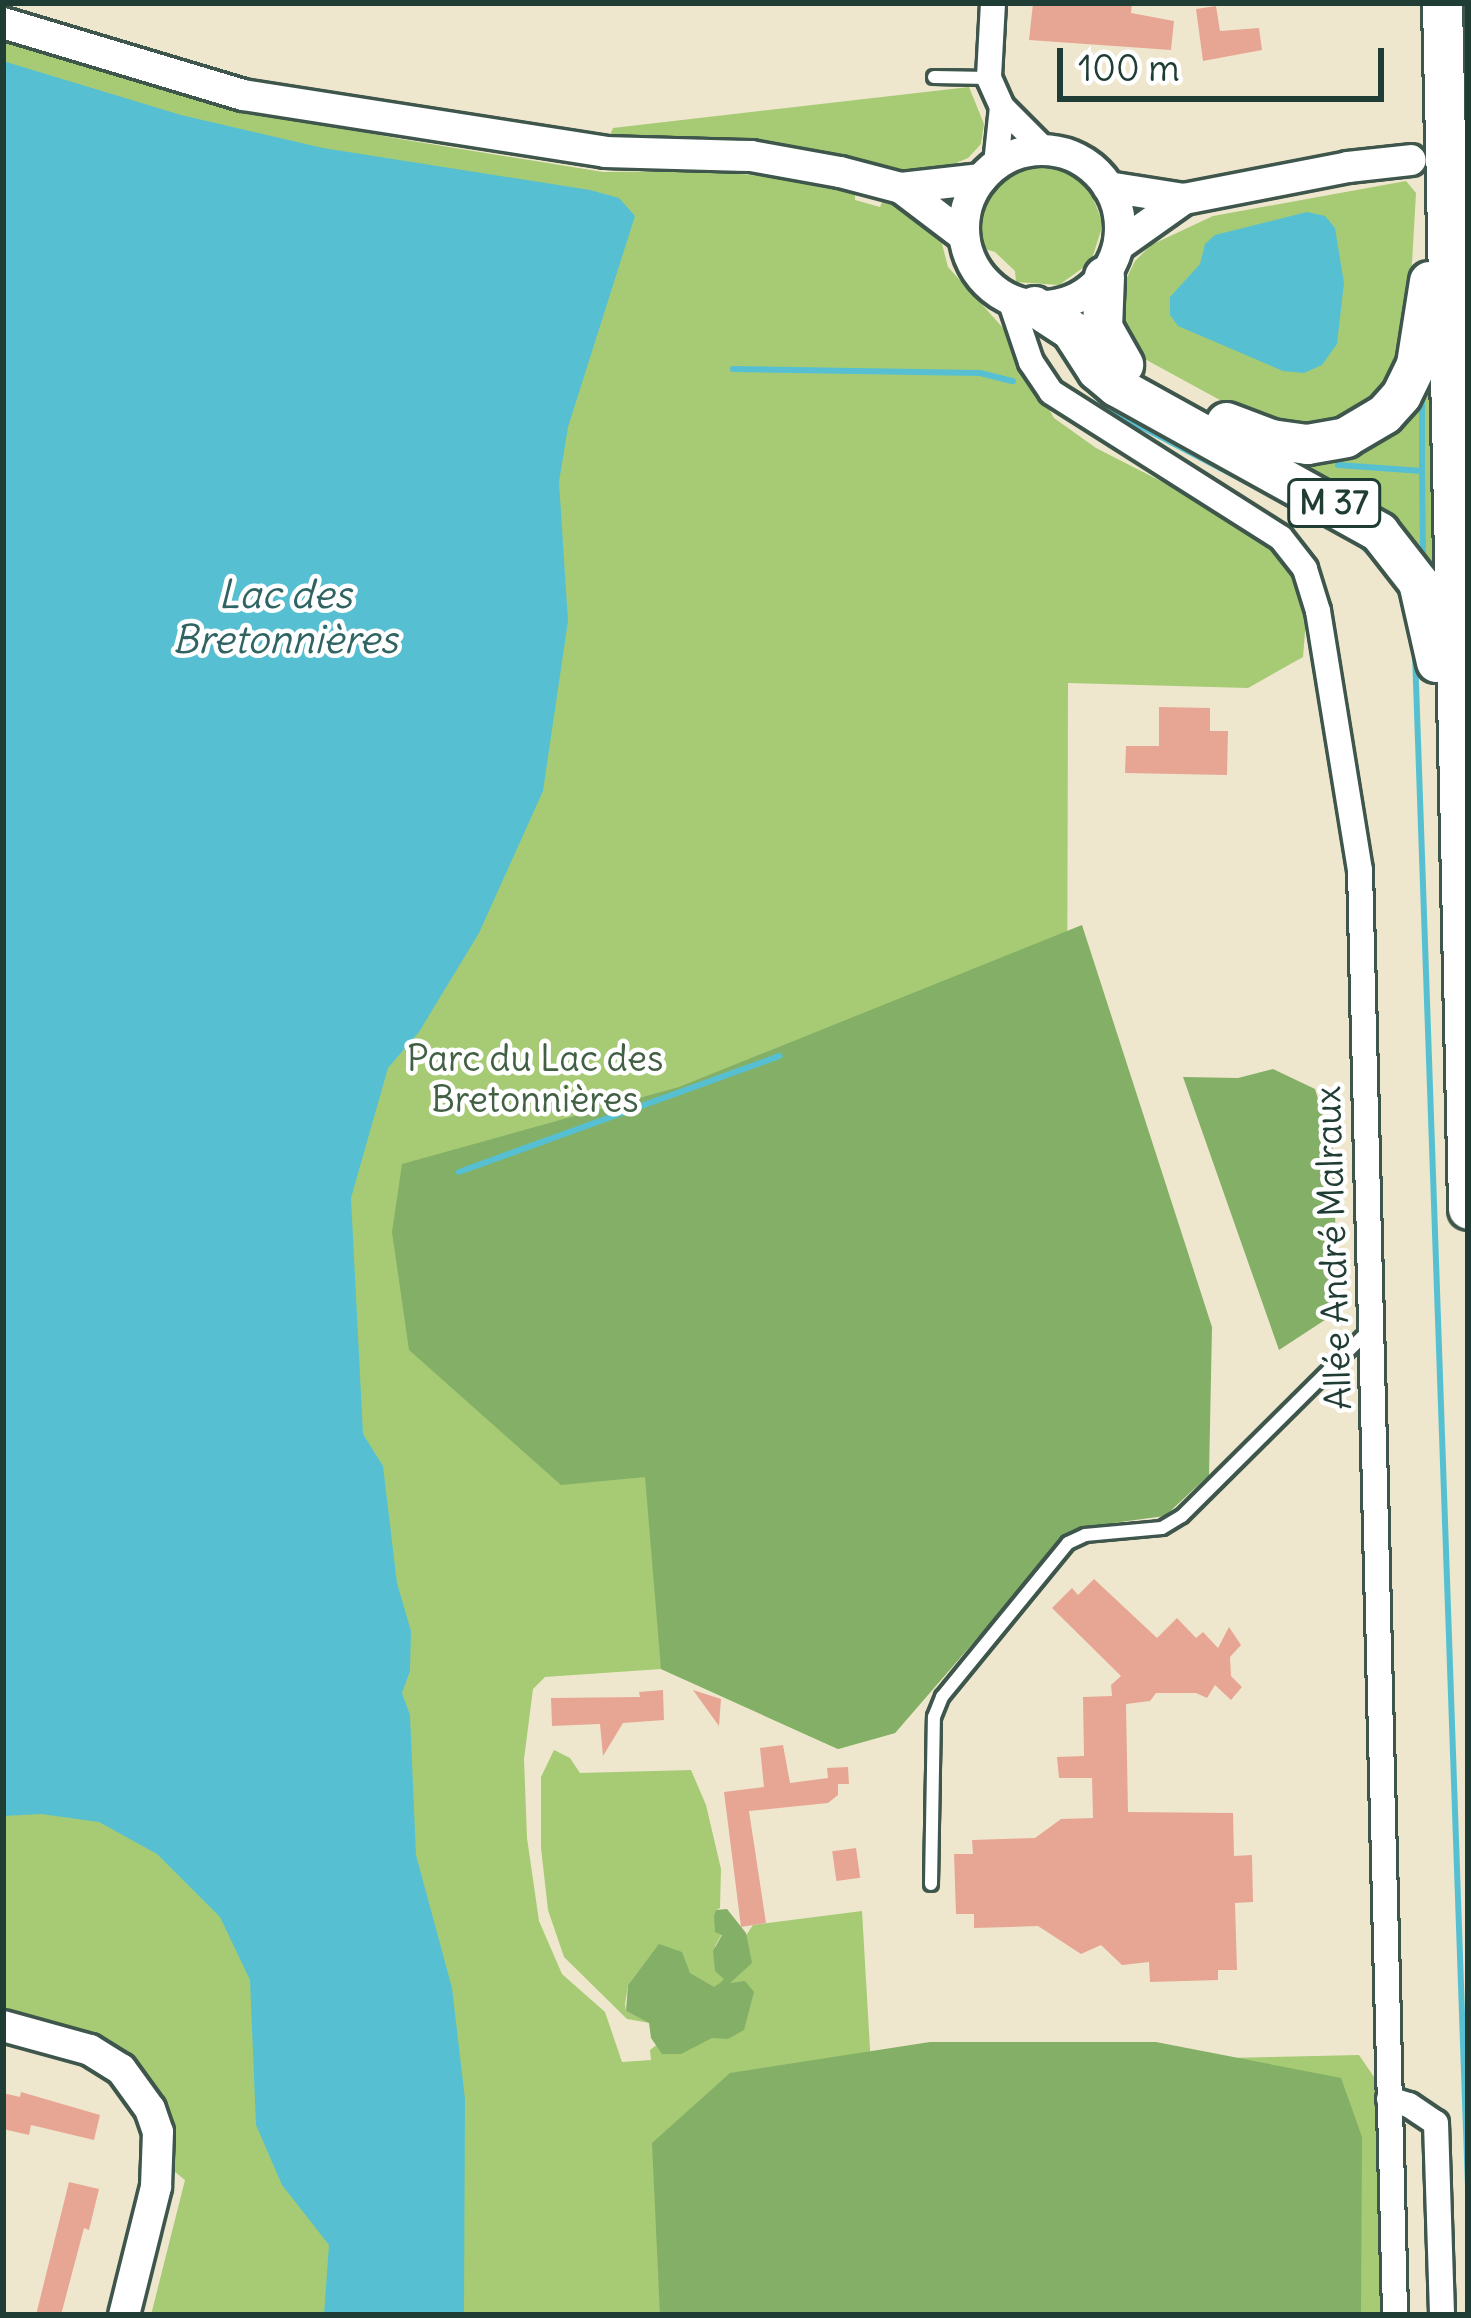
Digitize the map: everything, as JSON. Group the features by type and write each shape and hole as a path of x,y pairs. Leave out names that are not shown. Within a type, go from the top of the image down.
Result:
{"highway":[{"name":"M 37","path":"1442,3 1468,1209"},
{"name":"M 37","path":"1111,261 1102,327 1111,350 1125,366 1255,434 1289,443 1325,443 1384,414 1410,380 1424,328 1433,240 1448,200"},
{"name":"M 37","path":"1022,303 1079,337 1097,370 1116,386 1358,517 1406,560 1433,632 1458,825"}],"street":[{"path":"993,3 989,78 1002,107 1045,150"},
{"path":"3,23 242,95 605,152 751,156 901,188 989,171 1020,152 1045,150 1070,155 1108,187 1184,199 1348,166 1411,160"},
{"path":"1002,107 989,171 966,206 964,236 976,271 1022,303 1072,299 1184,199"},
{"path":"1108,187 1120,225 1111,261"},
{"path":"901,188 964,236"},
{"name":"Allée André Malraux","path":"1022,303 1031,362 1051,392 1190,484 1264,524 1294,551 1312,589 1360,870 1395,2315"},
{"path":"3,2026 90,2050 121,2069 150,2109 158,2132 156,2187 124,2315"},
{"path":"1389,2099 1409,2105 1436,2123 1442,2315"}],"lane":[{"path":"934,77 989,78"},
{"path":"931,1884 934,1717 942,1697 1068,1543 1085,1534 1162,1528 1182,1516 1370,1329"}],"green space":[{"name":"Parc du Lac des Bretonnières","path":"3,39 241,109 400,139 603,172 718,171 855,192 855,200 880,207 883,200 915,215 941,240 948,267 1004,329 1054,418 1096,448 1241,522 1298,578 1307,607 1303,657 1248,688 1068,683 1066,1468 1120,1522 1078,1529 1061,1541 895,1733 838,1749 661,1669 545,1677 533,1689 524,1759 527,1838 539,1921 562,1974 605,2012 622,2062 651,2060 650,2050 685,2023 708,1984 651,1955 628,1985 625,2004 626,2011 650,2023 627,2019 564,1957 548,1910 541,1848 541,1777 554,1750 570,1758 580,1773 691,1770 706,1805 721,1869 720,1908 716,1910 722,1934 715,1946 720,1974 753,1925 862,1911 871,2066 1359,2055 1389,2099 1395,2315 151,2315 185,2180 170,2168 106,2048 110,2040 3,2008"},
{"path":"969,87 984,124 981,144 968,158 942,169 907,171 759,143 608,140 613,128"},
{"path":"1034,165 1073,173 1089,187 1103,224 1091,262 1059,285 1016,282 1015,271 995,252 982,248 980,217 986,198 998,181"},
{"path":"1406,181 1416,193 1407,350 1380,396 1326,427 1264,424 1130,351 1115,302 1135,261 1151,245 1213,216"},
{"path":"1430,361 1437,579 1295,464"},
{"path":"1082,925 1212,1327 1209,1475 1165,1516 1090,1526 1061,1541 895,1733 838,1749 661,1669 645,1477 561,1485 409,1350 392,1232 402,1164 679,1087"},
{"path":"1273,1069 1315,1089 1336,1158 1334,1314 1279,1350 1183,1077 1238,1078"},
{"path":"727,1909 746,1933 752,1963 730,1983 745,1981 754,1992 744,2030 728,2039 712,2038 681,2054 662,2054 651,2038 649,2023 626,2011 628,1985 659,1944 682,1952 690,1973 714,1987 720,1983 724,1979 715,1971 713,1951 722,1935 715,1932 714,1916 716,1910"},
{"path":"930,2042 1156,2042 1341,2078 1362,2137 1361,2315 660,2315 652,2143 730,2073"}],"water":[{"name":"Lac des Bretonnières","path":"3,61 181,115 323,148 590,190 619,198 635,216 568,427 559,482 568,621 543,791 479,933 419,1032 388,1068 351,1198 363,1434 383,1466 397,1583 411,1631 410,1671 402,1693 410,1715 416,1855 452,1988 465,2099 464,2315 324,2315 329,2245 282,2185 256,2125 250,1980 220,1917 157,1854 99,1822 41,1814 3,1816"},
{"path":"1307,212 1325,216 1335,228 1344,283 1337,344 1322,365 1304,373 1283,371 1178,326 1170,315 1170,297 1200,264 1205,244 1215,235"}],"building":[{"path":"1033,3 1132,3 1131,13 1174,21 1171,50 1029,40"},
{"path":"1216,6 1220,31 1259,28 1262,50 1203,61 1196,9"},
{"path":"1159,707 1210,708 1210,731 1228,731 1227,775 1125,773 1126,746 1159,746"},
{"path":"1094,1579 1157,1638 1177,1618 1196,1638 1203,1632 1218,1648 1229,1627 1241,1645 1230,1657 1231,1676 1242,1687 1231,1700 1215,1685 1207,1698 1196,1693 1156,1693 1150,1701 1126,1704 1128,1812 1233,1813 1234,1856 1252,1855 1253,1902 1235,1903 1237,1970 1218,1970 1218,1980 1150,1982 1149,1962 1122,1965 1101,1945 1081,1954 1038,1926 974,1928 974,1914 956,1914 954,1854 973,1854 972,1840 1035,1838 1061,1819 1093,1818 1092,1778 1059,1778 1057,1757 1084,1756 1083,1697 1112,1696 1111,1685 1121,1676 1052,1608 1072,1588 1078,1595"},
{"path":"663,1690 664,1720 623,1723 603,1756 600,1724 552,1726 551,1698 640,1697 639,1692"},
{"path":"693,1690 721,1699 719,1726"},
{"path":"783,1745 790,1783 828,1778 827,1768 848,1767 849,1784 838,1784 838,1795 828,1803 749,1811 766,1923 741,1927 724,1792 764,1787 760,1748"},
{"path":"856,1848 860,1878 836,1881 832,1851"},
{"path":"21,2092 100,2115 94,2140 31,2125 29,2135 3,2129 3,2093 20,2097"},
{"path":"69,2182 99,2189 89,2230 84,2228 61,2315 36,2315"}],"waterway":[{"path":"733,369 980,373 1013,381"},
{"path":"1079,379 1108,409 1277,498"},
{"path":"1422,392 1422,471"},
{"path":"1338,465 1422,471 1423,551"},
{"path":"1357,541 1378,561"},
{"path":"1415,654 1468,2185"},
{"path":"459,1172 780,1056"}]}
